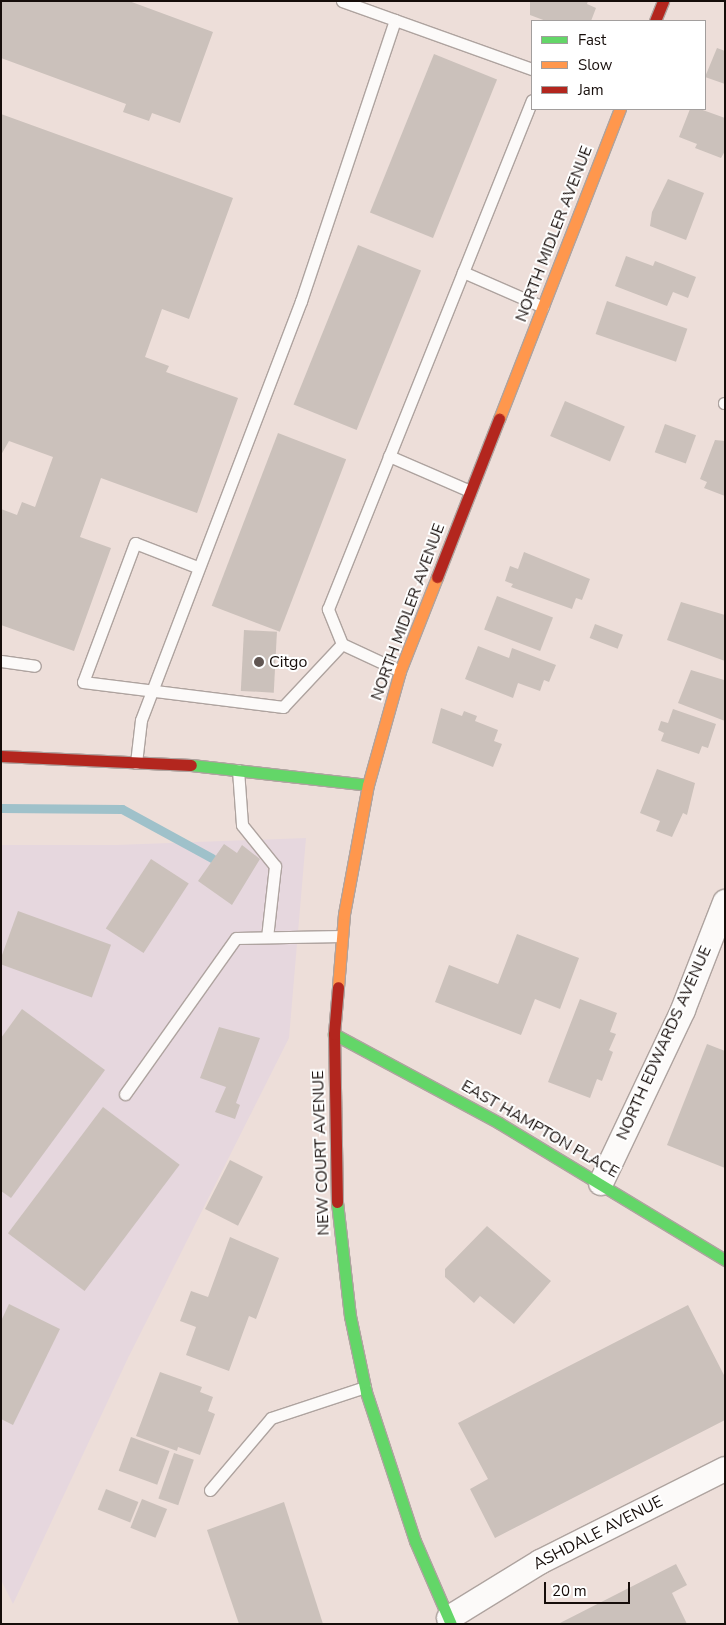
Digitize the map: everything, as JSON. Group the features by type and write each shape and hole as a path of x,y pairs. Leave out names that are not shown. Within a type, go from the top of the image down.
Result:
{"main road":[{"path":"655,20 663,1"},
{"name":"NORTH MIDLER AVENUE","path":"368,786 400,672 620,110"},
{"path":"1,756 238,770 368,786"},
{"name":"NEW COURT AVENUE","path":"368,786 342,936 334,1034 337,1212 350,1316 365,1387 415,1541 446,1622"},
{"name":"EAST HAMPTON PLACE","path":"334,1034 499,1123 601,1183 725,1260"}],"street":[{"name":"NORTH EDWARDS AVENUE","path":"601,1183 683,1010 723,913"},
{"name":"ASHDALE AVENUE","path":"446,1622 540,1562 725,1469"}],"lane":[{"path":"342,1 531,69"},
{"path":"136,763 141,720 197,568 300,301 395,20"},
{"path":"400,672 342,644 328,608 531,102"},
{"path":"463,272 543,307"},
{"path":"389,456 471,492"},
{"path":"197,568 136,543 83,682 283,707 342,644"},
{"path":"1,661 35,666"},
{"path":"238,770 242,825 275,866 267,937"},
{"path":"125,1094 236,938 342,936"},
{"path":"210,1490 271,1418 365,1387"}],"shaded area":[{"path":"306,838 289,1038 128,1358 13,1604 1,1580 1,845 117,845"}],"building":[{"path":"1,1 129,1 213,32 180,123 152,113 149,121 123,112 126,104 1,58"},
{"path":"530,1 588,1 587,4 596,8 591,20 543,20 530,15"},
{"path":"717,48 725,51 725,84 706,77"},
{"path":"434,54 497,79 433,238 370,213"},
{"path":"690,110 703,110 725,118 725,151 721,158 695,148 697,144 679,137"},
{"path":"1,114 233,198 189,319 162,309 145,357 169,366 166,372 238,398 197,513 101,478 80,537 111,548 74,651 1,625 1,509 17,515 22,502 35,507 53,457 9,441 1,455"},
{"path":"668,179 704,193 686,240 650,226 652,212"},
{"path":"358,245 421,270 357,430 294,404"},
{"path":"626,256 653,266 655,261 696,277 688,298 673,292 667,306 615,286"},
{"path":"607,301 687,329 676,362 596,334"},
{"path":"565,401 625,426 610,461 550,436"},
{"path":"665,424 696,435 686,463 655,452"},
{"path":"278,433 346,459 280,632 212,606"},
{"path":"715,440 725,441 725,496 704,488 707,482 700,479"},
{"path":"524,552 590,579 582,600 576,598 572,609 511,587 513,584 505,581 510,566 518,569"},
{"path":"497,596 553,618 540,651 484,630"},
{"path":"681,602 725,615 725,661 667,640"},
{"path":"595,624 623,635 618,649 590,638"},
{"name":"Citgo","path":"244,630 277,632 274,693 241,691"},
{"path":"478,646 509,658 512,648 556,665 549,682 544,680 540,691 518,683 513,698 465,679"},
{"path":"691,670 724,680 725,721 678,703"},
{"path":"441,708 462,716 464,711 477,716 475,721 498,730 494,741 502,744 493,767 432,743"},
{"path":"673,709 716,724 708,748 702,746 699,754 661,741 664,733 658,730 661,721 668,723"},
{"path":"657,769 695,783 687,815 683,813 672,837 656,831 660,821 640,813"},
{"path":"224,844 237,853 242,845 260,859 232,905 198,881"},
{"path":"151,859 189,884 144,953 106,929"},
{"path":"18,911 111,945 92,997 1,964 1,958"},
{"path":"517,934 579,958 560,1009 535,999 521,1035 435,1002 449,965 498,984"},
{"path":"580,999 617,1013 610,1032 616,1034 609,1050 613,1052 602,1081 597,1079 590,1098 548,1082"},
{"path":"22,1009 105,1070 11,1198 1,1191 1,1038"},
{"path":"219,1027 260,1038 236,1103 240,1105 235,1119 215,1112 226,1087 200,1078"},
{"path":"707,1044 725,1051 725,1168 667,1145"},
{"path":"103,1107 180,1165 85,1291 8,1233"},
{"path":"230,1160 263,1177 238,1226 205,1209"},
{"path":"487,1226 551,1281 514,1324 480,1296 474,1303 445,1277 445,1269"},
{"path":"230,1237 279,1258 256,1319 249,1316 229,1371 186,1355 196,1327 180,1321 191,1291 208,1297"},
{"path":"9,1304 60,1329 13,1425 1,1419 1,1321"},
{"path":"688,1305 725,1377 725,1420 495,1538 470,1489 488,1479 458,1423"},
{"path":"160,1372 202,1387 200,1392 213,1397 208,1411 215,1414 200,1455 178,1447 177,1451 136,1436"},
{"path":"131,1437 170,1451 157,1485 119,1471"},
{"path":"174,1453 194,1460 178,1505 158,1498"},
{"path":"106,1489 138,1502 130,1523 98,1509"},
{"path":"142,1499 167,1509 155,1538 130,1528"},
{"path":"284,1502 323,1624 239,1624 207,1530"},
{"path":"676,1564 687,1585 672,1593 687,1624 558,1624"}],"waterway":[{"path":"1,808 122,809 212,858"}],"traffic: fast":[{"path":"191,765 368,785"},
{"path":"334,1034 499,1123 725,1260"},
{"path":"337,1202 350,1316 366,1392 415,1541 451,1624"}],"traffic: slow":[{"path":"499,419 620,110"},
{"path":"338,987 344,914 368,785 400,671 437,577"}],"traffic: jam":[{"path":"655,20 663,1"},
{"path":"437,577 499,419"},
{"path":"1,756 191,765"},
{"path":"337,1202 334,1034 338,987"}],"place":[{"name":"Citgo","path":"259,662"}]}
